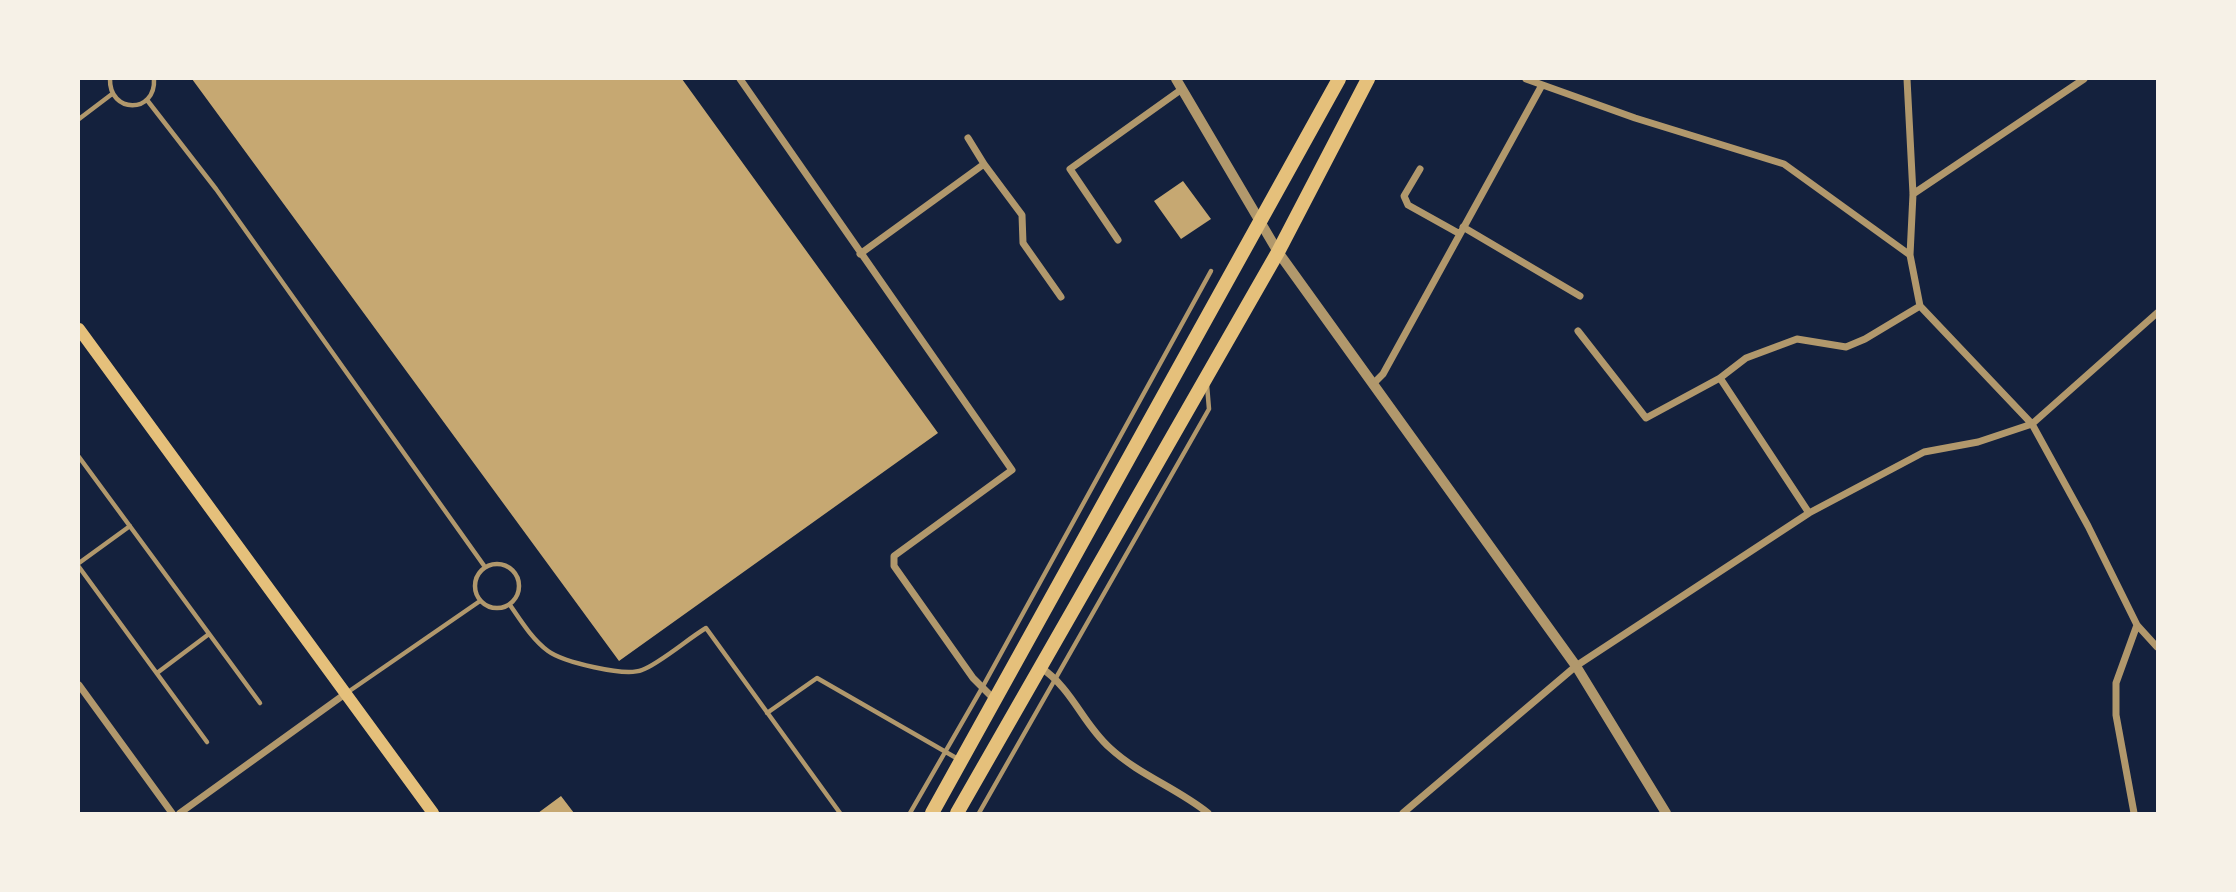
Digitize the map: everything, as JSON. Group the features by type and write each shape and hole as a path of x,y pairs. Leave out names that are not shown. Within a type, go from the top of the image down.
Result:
{"main road":[{"path":"932,813 1339,79"},
{"path":"960,807 1278,252 1368,79"},
{"path":"79,329 433,813"},
{"path":"1158,370 1172,378"}],"street":[{"path":"740,79 1012,470 894,556 894,566 982,688 995,700"},
{"path":"1526,79 1635,118 1784,164 1910,255"},
{"path":"1907,79 1913,194 1910,255 1920,306 2032,424 2088,526 2137,625 2157,647"},
{"path":"1913,194 2084,79"},
{"path":"1118,240 1070,169 1179,84 1278,252 1576,666 1666,813"},
{"path":"1373,384 1383,374 1542,85"},
{"path":"968,138 1022,215 1023,243 1061,297"},
{"path":"860,254 984,164"},
{"path":"1420,169 1404,196 1408,205 1462,231 1580,296"},
{"path":"1578,331 1646,418 1720,378 1746,358 1797,339 1846,347 1865,339 1920,306"},
{"path":"1403,813 1576,666 1809,513 1924,452 1978,442 2032,424 2157,313"},
{"path":"1720,378 1809,513"},
{"path":"2134,813 2116,715 2116,683 2137,625"},
{"path":"1039,666 1056,678 1106,745 1131,766 1208,813"},
{"path":"79,685 172,813"},
{"path":"180,813 345,694"}],"lane":[{"path":"110,79 113,94 118,100 132,106 147,100 154,88 154,79"},
{"path":"79,119 113,94"},
{"path":"147,100 216,189 485,567"},
{"path":"910,813 1040,584 1211,271"},
{"path":"960,807 979,812 1056,678 1209,409 1206,377"},
{"path":"79,457 260,703"},
{"path":"130,526 79,565 207,742"},
{"path":"499,564 506,566 517,576 519,590 510,605 492,609 480,601 474,587 479,572 485,567 499,564"},
{"path":"1040,584 1054,594"},
{"path":"345,694 480,601"},
{"path":"510,605 524,626 551,653 564,659 627,673 643,670 706,628 840,813"},
{"path":"1074,605 1089,617"},
{"path":"157,673 209,634"},
{"path":"767,713 817,678 961,761"}],"building":[{"path":"192,79 682,79 938,433 619,661"},
{"path":"1183,181 1211,219 1181,239 1154,201"},
{"path":"561,796 574,813 538,813"}]}
